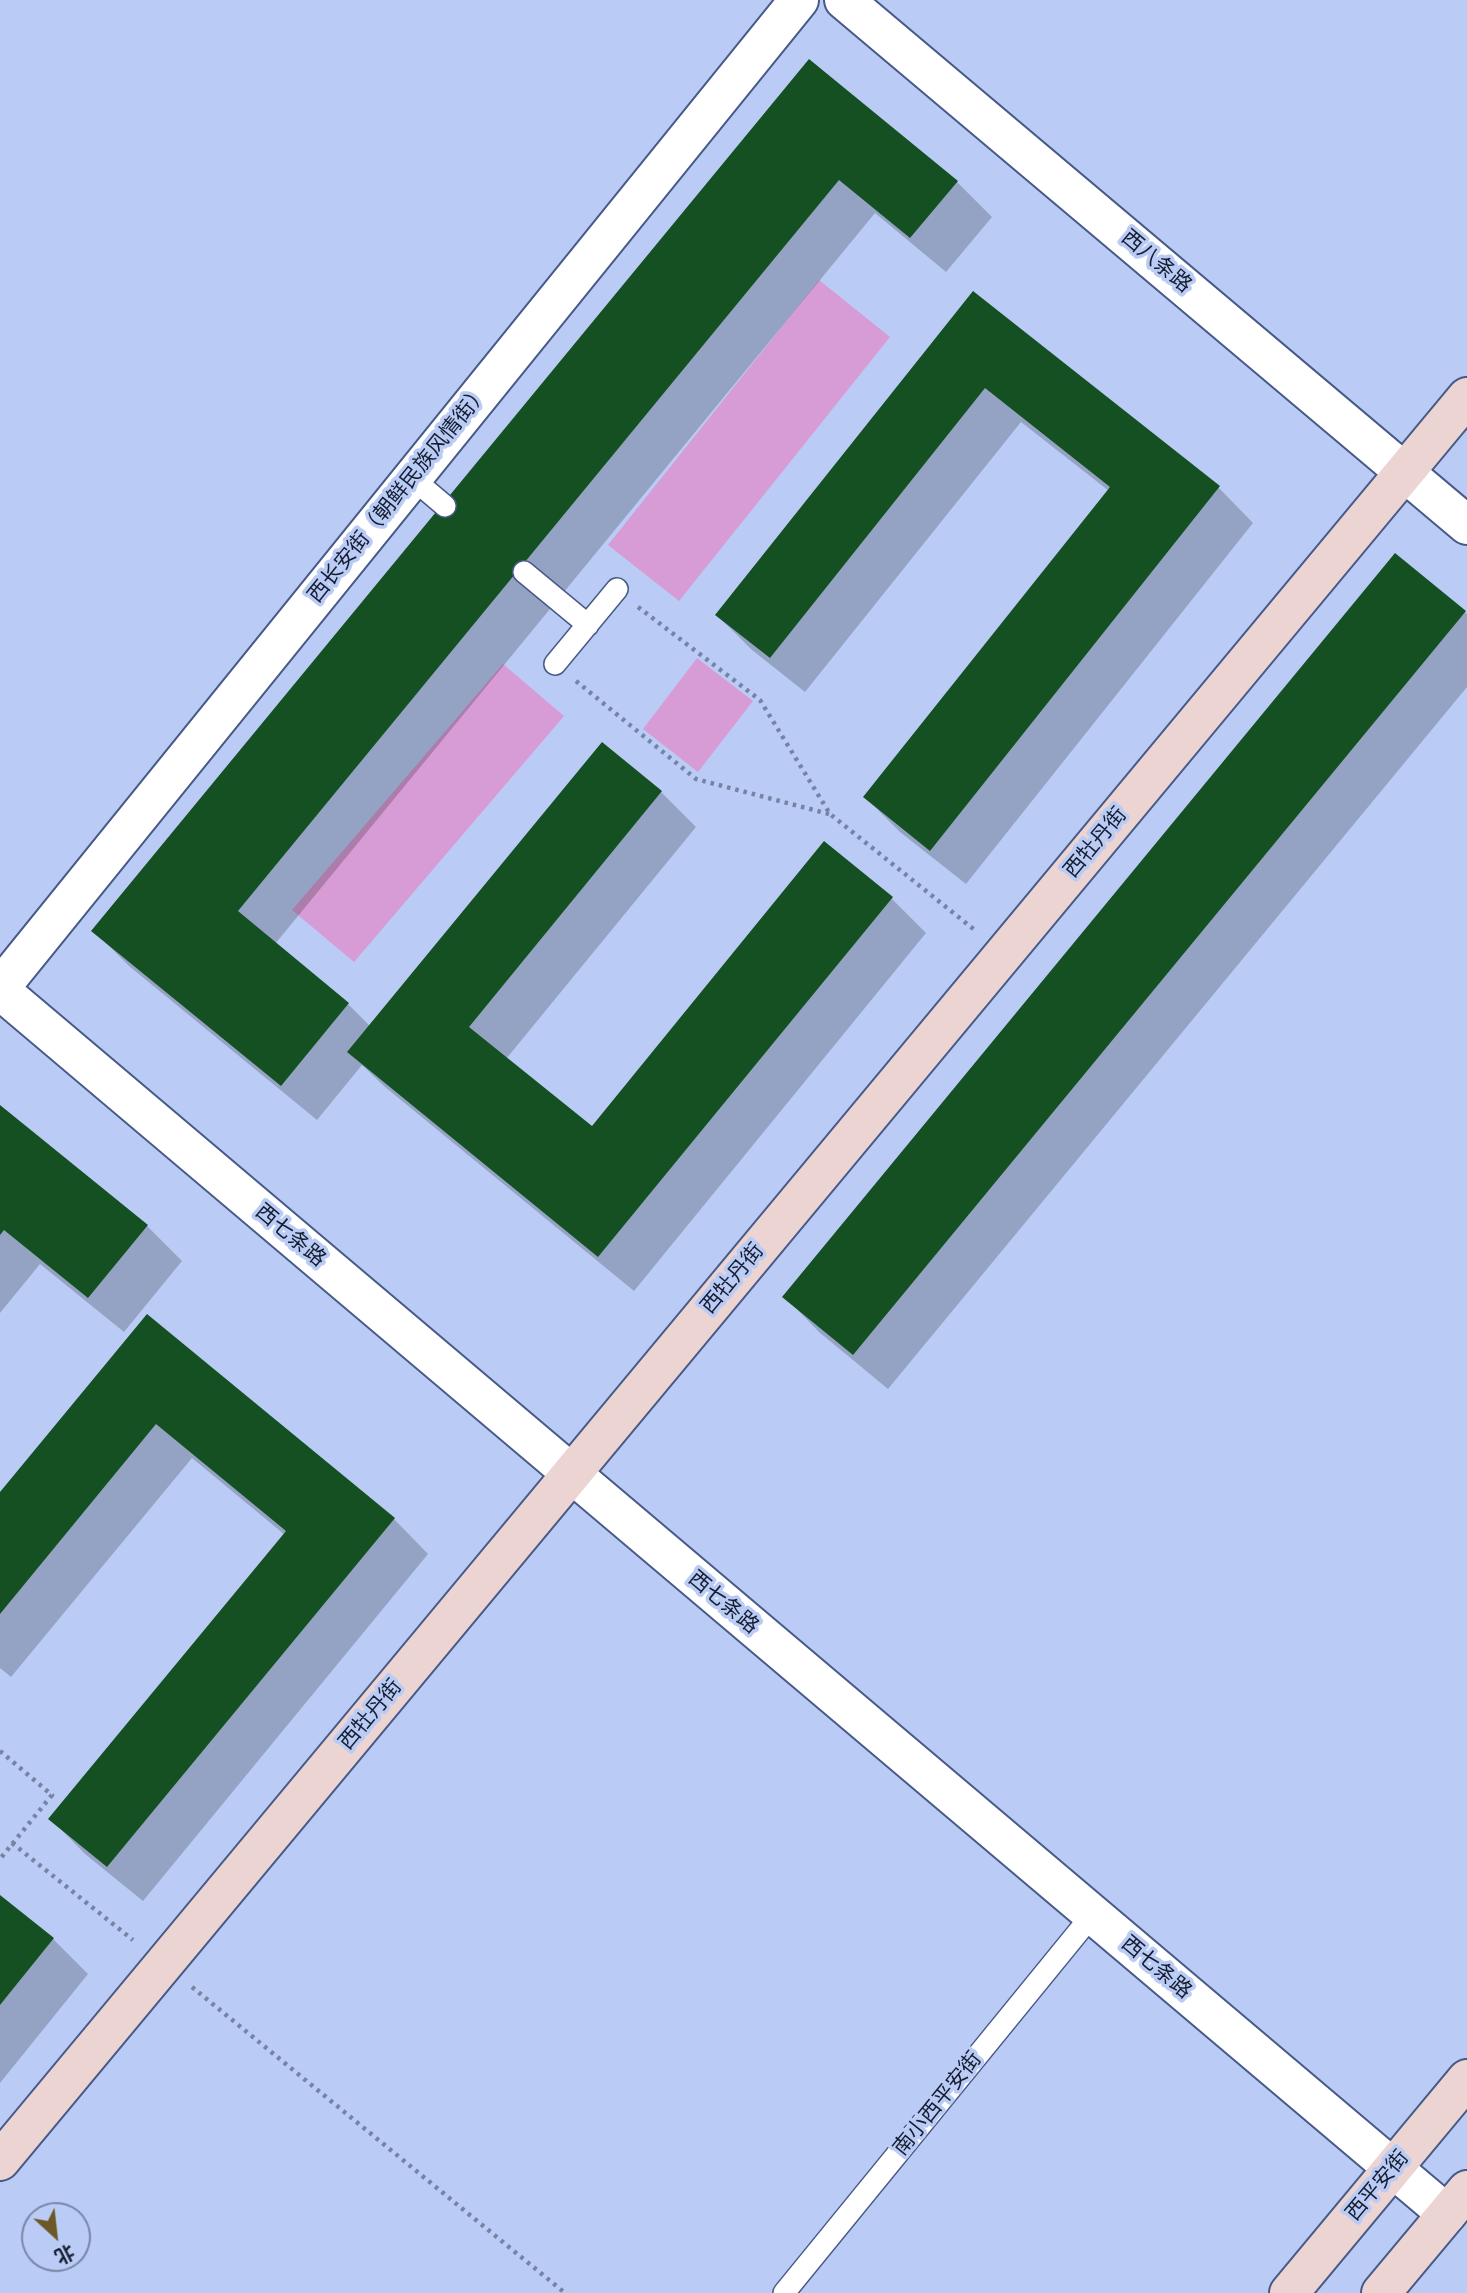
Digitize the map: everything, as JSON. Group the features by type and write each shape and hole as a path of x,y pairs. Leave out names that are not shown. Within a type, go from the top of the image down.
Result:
{"main road":[{"name":"西牡丹街","path":"0,2161 1467,397"},
{"name":"西平安街","path":"1289,2293 1467,2079"},
{"path":"1381,2293 1457,2202"}],"street":[{"name":"西长安街（朝鲜民族风情街）","path":"0,989 799,0"},
{"name":"西八条路","path":"844,0 1467,524"},
{"name":"西七条路","path":"0,989 1393,2168 1457,2202"}],"lane":[{"path":"412,478 445,506"},
{"path":"524,572 588,625"},
{"path":"555,664 617,589"},
{"name":"南小西平安街","path":"784,2293 1093,1914"}],"path":[{"path":"617,589 760,700 830,814 1004,953"},
{"path":"555,664 696,779 830,814"},
{"path":"0,1751 52,1795 0,1859"},
{"path":"12,1843 565,2293"}],"shaded area":[{"path":"819,280 890,337 679,601 608,545"},
{"path":"697,658 753,701 698,772 643,729"},
{"path":"503,664 564,716 354,962 292,910"}],"building":[{"path":"809,59 958,181 910,238 839,180 238,911 349,1003 281,1086 91,931"},
{"path":"973,291 1220,486 930,851 863,797 1110,487 985,388 770,658 715,615"},
{"path":"1395,553 1466,611 853,1355 782,1297"},
{"path":"602,742 662,791 469,1027 592,1126 824,841 893,897 598,1257 347,1052"},
{"path":"0,1105 148,1225 88,1298 4,1230 0,1235"},
{"path":"147,1314 395,1518 107,1867 48,1819 286,1531 156,1424 0,1614 0,1492"},
{"path":"0,1895 54,1938 0,2005"}]}
